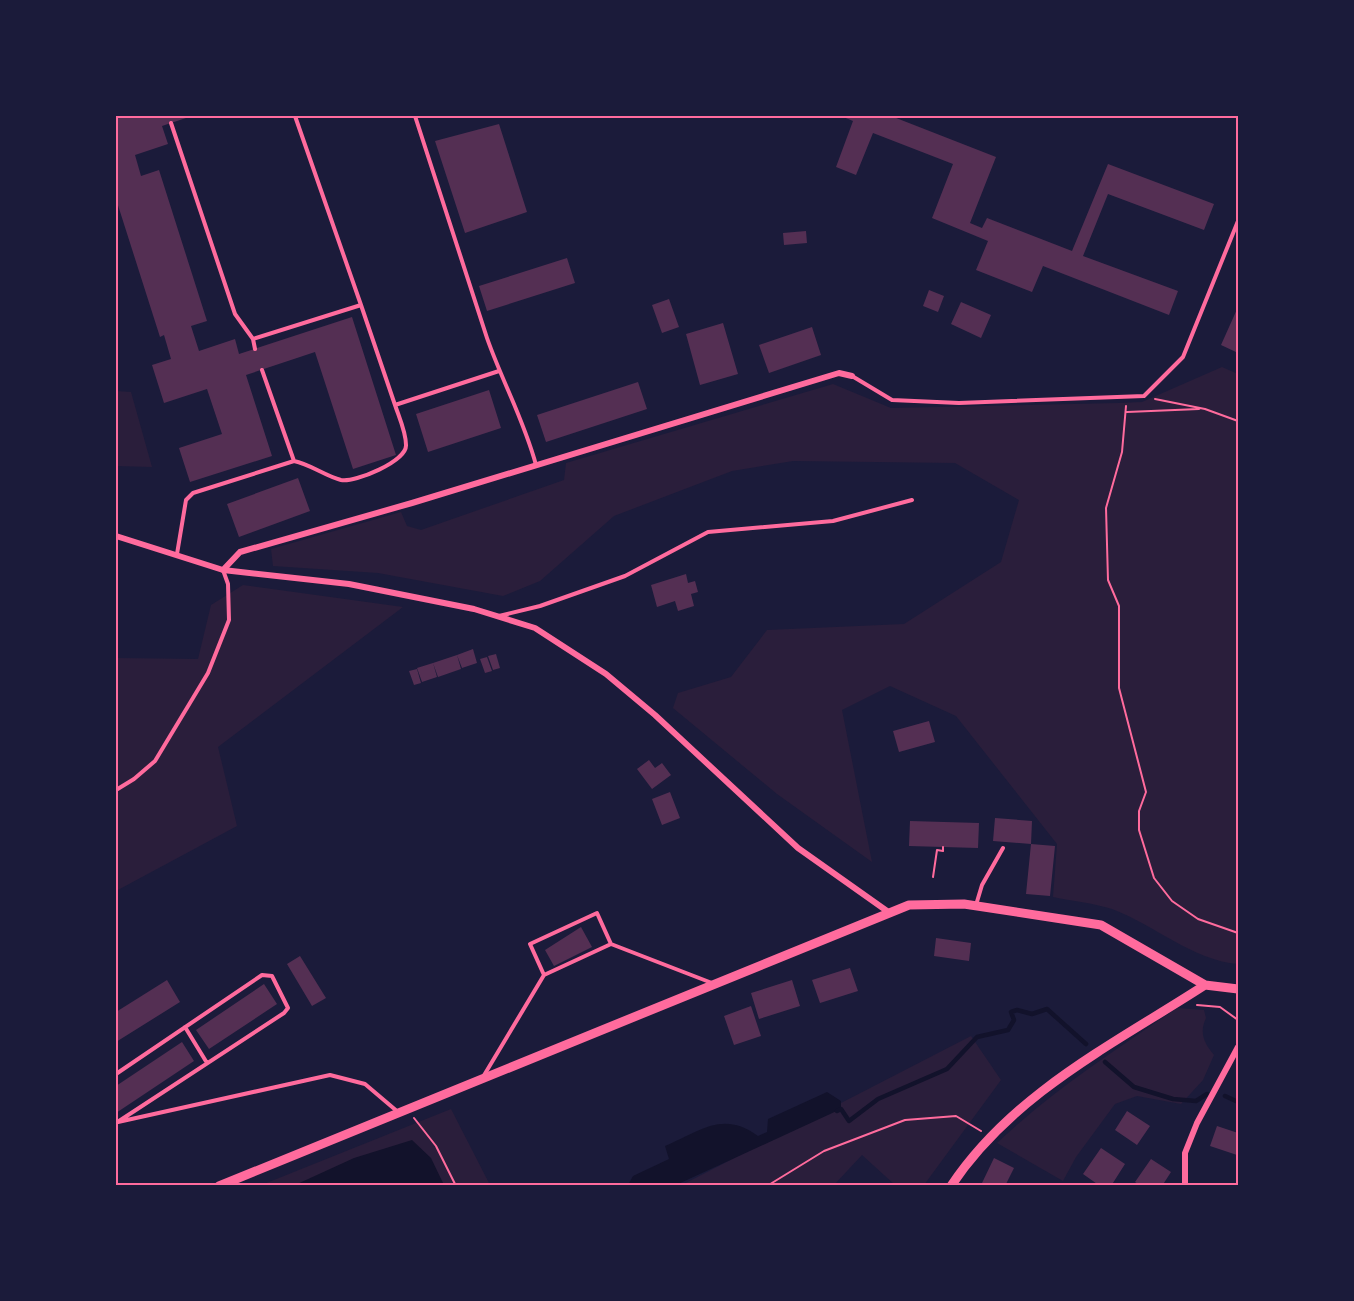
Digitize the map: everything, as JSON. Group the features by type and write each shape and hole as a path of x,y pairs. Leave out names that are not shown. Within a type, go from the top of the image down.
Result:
{"main road":[{"path":"219,1185 887,911 909,905 929,903 976,906 1101,925 1205,985 1239,989"},
{"path":"951,1185 989,1135 1030,1100 1085,1059 1205,985"}],"street":[{"path":"223,570 240,552 839,373 852,376"},
{"path":"116,536 223,570 349,584 474,609 535,628 606,674 655,715 798,848 887,911"},
{"path":"1185,1185 1185,1153 1197,1123 1239,1047"}],"lane":[{"path":"177,554 189,495 294,461 348,481 398,459 406,445 395,405 295,116"},
{"path":"414,116 499,371 518,409 536,465"},
{"path":"171,123 235,314 253,339 255,349"},
{"path":"852,376 892,400 959,403 1144,396 1183,357 1239,221"},
{"path":"253,339 361,305"},
{"path":"262,370 294,461"},
{"path":"395,405 499,371"},
{"path":"498,616 540,606 625,576 708,532 833,521 912,500"},
{"path":"116,790 134,779 155,761 208,673 230,620 228,584 223,570"},
{"path":"976,906 982,885 1003,848"},
{"path":"544,975 530,944 597,913 611,944 712,983"},
{"path":"482,1077 544,975 611,944"},
{"path":"116,1074 262,975 272,976 288,1008 116,1122"},
{"path":"185,1027 207,1063"},
{"path":"116,1122 330,1075 365,1084 403,1110"}],"path":[{"path":"1144,396 1205,409 1239,421"},
{"path":"1124,397 1127,412 1122,452 1106,508 1108,580 1119,606 1119,688 1146,792 1138,811 1139,830 1154,878 1172,901 1198,919 1239,933"},
{"path":"1127,412 1205,409"},
{"path":"933,877 937,850 943,851 944,847"},
{"path":"1178,1002 1220,1007 1239,1020"},
{"path":"403,1110 436,1146 456,1185"},
{"path":"767,1185 824,1150 905,1120 956,1116 989,1135"}],"shaded area":[{"path":"1222,367 1238,374 1238,964 1205,956 1112,909 1053,897 1057,844 956,716 890,686 842,710 872,862 777,794 673,708 678,693 731,677 767,630 904,624 1001,562 1019,500 955,463 793,461 732,471 614,516 540,581 503,596 378,573 273,566 271,549 401,512 407,526 421,530 564,480 566,463 833,384 891,408 1142,402"},
{"path":"116,391 131,392 152,467 116,466"},
{"path":"243,585 403,607 218,747 237,826 116,891 116,658 198,659 211,605"},
{"path":"1177,1008 1204,1010 1206,1018 1203,1028 1204,1038 1214,1055 1203,1080 1181,1104 1137,1096 1115,1104 1076,1157 1063,1181 997,1143 1062,1088"},
{"path":"971,1036 1001,1080 924,1185 895,1185 862,1155 834,1185 680,1186"},
{"path":"827,1092 841,1101 841,1109 676,1185 628,1185 633,1176 669,1159 665,1146 689,1134 712,1126 734,1124 758,1136 767,1132 768,1119"},
{"path":"451,1109 490,1185 259,1186"},
{"path":"412,1140 431,1158 444,1185 295,1185 354,1158"}],"building":[{"path":"192,116 162,126 168,144 135,155 141,176 159,170 207,321 191,326 199,351 235,339 239,354 352,317 396,455 353,469 315,352 246,375 272,456 190,482 179,448 222,434 207,389 164,403 152,365 171,359 164,335 160,337 116,199 116,117"},
{"path":"841,116 891,116 996,157 970,223 982,228 987,218 1072,251 1108,164 1214,204 1204,230 1108,194 1083,256 1178,291 1169,315 1043,266 1032,292 976,270 988,241 932,218 953,164 873,133 856,175 836,167 853,121"},
{"path":"499,124 527,212 465,233 435,141"},
{"path":"806,231 807,243 784,245 783,233"},
{"path":"567,258 575,283 487,311 479,286"},
{"path":"929,290 944,296 938,312 923,306"},
{"path":"669,299 679,327 662,333 652,305"},
{"path":"961,302 991,315 981,338 951,324"},
{"path":"1238,307 1238,347 1236,352 1221,345"},
{"path":"723,323 738,374 700,385 686,334"},
{"path":"812,327 821,355 769,373 759,345"},
{"path":"638,382 647,409 546,442 537,415"},
{"path":"489,390 501,428 428,452 416,414"},
{"path":"298,478 310,511 239,537 227,504"},
{"path":"686,574 688,583 695,581 698,592 691,594 694,606 678,611 675,601 657,607 651,585"},
{"path":"473,649 477,663 462,668 457,655"},
{"path":"496,654 500,668 493,670 488,656"},
{"path":"457,655 461,669 438,677 433,663"},
{"path":"487,657 492,671 485,673 480,659"},
{"path":"433,663 437,677 422,682 417,668"},
{"path":"417,669 421,683 414,685 409,671"},
{"path":"929,721 935,742 899,752 893,731"},
{"path":"649,760 655,768 662,763 671,775 652,789 637,769"},
{"path":"670,792 680,818 662,825 652,799"},
{"path":"995,818 1032,821 1031,844 993,841"},
{"path":"910,821 979,823 978,848 909,846"},
{"path":"1031,844 1055,846 1050,896 1026,894"},
{"path":"581,927 592,947 554,966 545,950"},
{"path":"936,938 971,943 969,961 934,956"},
{"path":"300,956 326,998 312,1006 287,964"},
{"path":"850,968 858,991 820,1003 812,980"},
{"path":"167,980 180,1002 116,1042 116,1012"},
{"path":"792,980 800,1006 759,1019 751,993"},
{"path":"264,984 277,1004 209,1049 196,1030"},
{"path":"751,1006 761,1036 734,1045 724,1016"},
{"path":"182,1042 194,1061 116,1113 116,1086"},
{"path":"1127,1111 1150,1126 1137,1145 1115,1130"},
{"path":"1217,1126 1238,1133 1237,1155 1210,1146"},
{"path":"1101,1148 1125,1164 1111,1186 1100,1186 1083,1174"},
{"path":"994,1158 1014,1168 1005,1186 987,1186 982,1183"},
{"path":"1151,1159 1171,1172 1162,1186 1141,1186 1135,1182"}],"waterway":[{"path":"837,1111 841,1109 849,1121 878,1099 947,1069 977,1037 1008,1030 1014,1020 1011,1012 1017,1010 1032,1014 1047,1009 1086,1044"},
{"path":"1105,1062 1134,1087 1173,1099 1196,1101 1207,1094"},
{"path":"1225,1096 1238,1102"}]}
